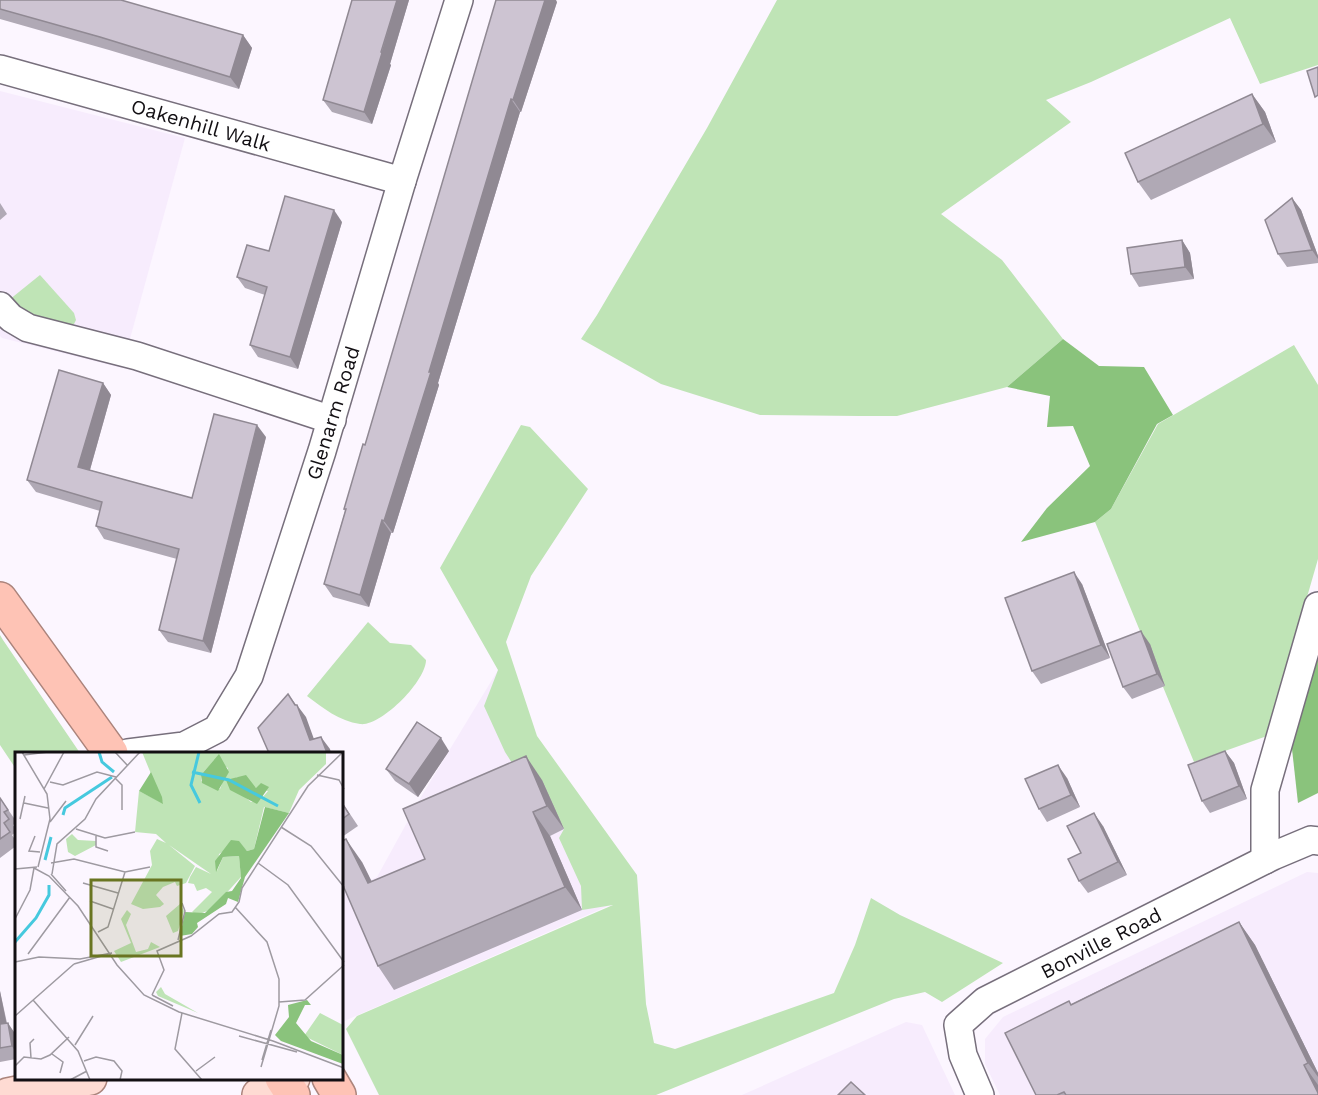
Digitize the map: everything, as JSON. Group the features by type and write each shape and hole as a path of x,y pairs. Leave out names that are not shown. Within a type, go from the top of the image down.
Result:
{"highway":[{"path":"0,599 110,752"},
{"path":"330,1080 339,1095"}],"main road":[{"path":"8,1095 80,1080"}],"street":[{"name":"Glenarm Road","path":"136,752 184,746 217,729 249,676 332,420 402,181 459,0"},
{"name":"Oakenhill Walk","path":"0,69 402,181"},
{"path":"0,306 11,318 28,328 137,356 332,420"},
{"path":"1265,861 1265,790 1318,606"},
{"name":"Bonville Road","path":"980,1095 963,1055 958,1025 985,1001 1265,861 1311,840 1318,841"}],"shaded area":[{"path":"0,91 185,138 122,368 0,336"},
{"path":"498,670 617,902 344,1021 344,892 377,877 421,797"},
{"path":"1307,872 1318,873 1318,1095 1000,1095 985,1064 985,1039 1003,1017"},
{"path":"906,1022 922,1025 955,1095 742,1095"}],"green space":[{"path":"777,0 1318,0 1318,65 1260,84 1230,18 1091,82 1046,100 1071,122 941,214 1002,260 1063,339 1007,387 897,416 760,415 661,384 581,339 707,128"},
{"path":"40,275 74,313 76,320 74,324 69,325 15,310 9,300"},
{"path":"1063,339 1099,366 1144,367 1173,415 1157,424 1111,509 1095,522 1021,542 1047,508 1090,466 1073,426 1047,427 1050,396 1007,387"},
{"path":"1294,345 1318,385 1318,559 1267,736 1194,762 1095,522 1111,509 1158,424"},
{"path":"521,425 530,427 588,489 531,576 506,642 537,736 637,875 646,1004 654,1043 675,1049 834,993 855,945 871,898 900,915 1003,963 942,1002 925,992 894,999 656,1095 379,1095 346,1029 357,1016 613,905 582,910 581,886 559,838 564,829 521,777 505,752 484,706 498,670 440,568"},
{"path":"368,622 390,643 411,645 426,660 419,679 401,701 379,718 360,724 338,717 307,696"},
{"path":"0,635 79,752 15,752 15,768 0,745"},
{"path":"1318,652 1318,793 1298,803 1291,740"}],"building":[{"path":"0,0 121,0 243,35 230,77 0,9"},
{"path":"352,0 397,0 364,112 323,100"},
{"path":"496,0 545,0 513,100 511,99 429,372 431,372 360,595 324,584 363,444 365,445"},
{"path":"1318,67 1318,95 1315,97 1307,71"},
{"path":"1252,94 1263,124 1138,182 1125,153"},
{"path":"285,196 334,210 290,357 250,345 267,287 237,277 247,245 269,251"},
{"path":"1292,198 1312,250 1278,254 1265,220"},
{"path":"1182,240 1185,267 1131,274 1127,248"},
{"path":"59,370 103,383 78,467 192,498 214,414 257,425 203,641 159,630 179,549 96,526 102,502 27,480"},
{"path":"1074,572 1101,645 1032,671 1005,598"},
{"path":"1141,631 1157,674 1123,687 1107,644"},
{"path":"288,694 297,705 310,740 321,737 327,752 269,752 258,728"},
{"path":"417,722 441,738 409,784 386,769"},
{"path":"1225,751 1239,786 1202,801 1188,765"},
{"path":"526,756 547,806 533,812 565,887 378,966 344,888 344,840 346,839 368,883 425,859 403,809"},
{"path":"1058,765 1071,795 1039,809 1025,779"},
{"path":"0,798 8,810 4,812 9,819 4,823 10,832 0,839"},
{"path":"344,806 349,814 344,818"},
{"path":"1094,813 1118,862 1079,881 1068,859 1081,853 1067,826"},
{"path":"1239,922 1308,1063 1304,1065 1318,1095 1066,1095 1064,1092 1057,1095 1036,1095 1005,1033 1069,1001 1071,1005"},
{"path":"0,1019 1,1024 8,1023 12,1046 0,1048"},
{"path":"851,1082 865,1095 838,1095"}]}
